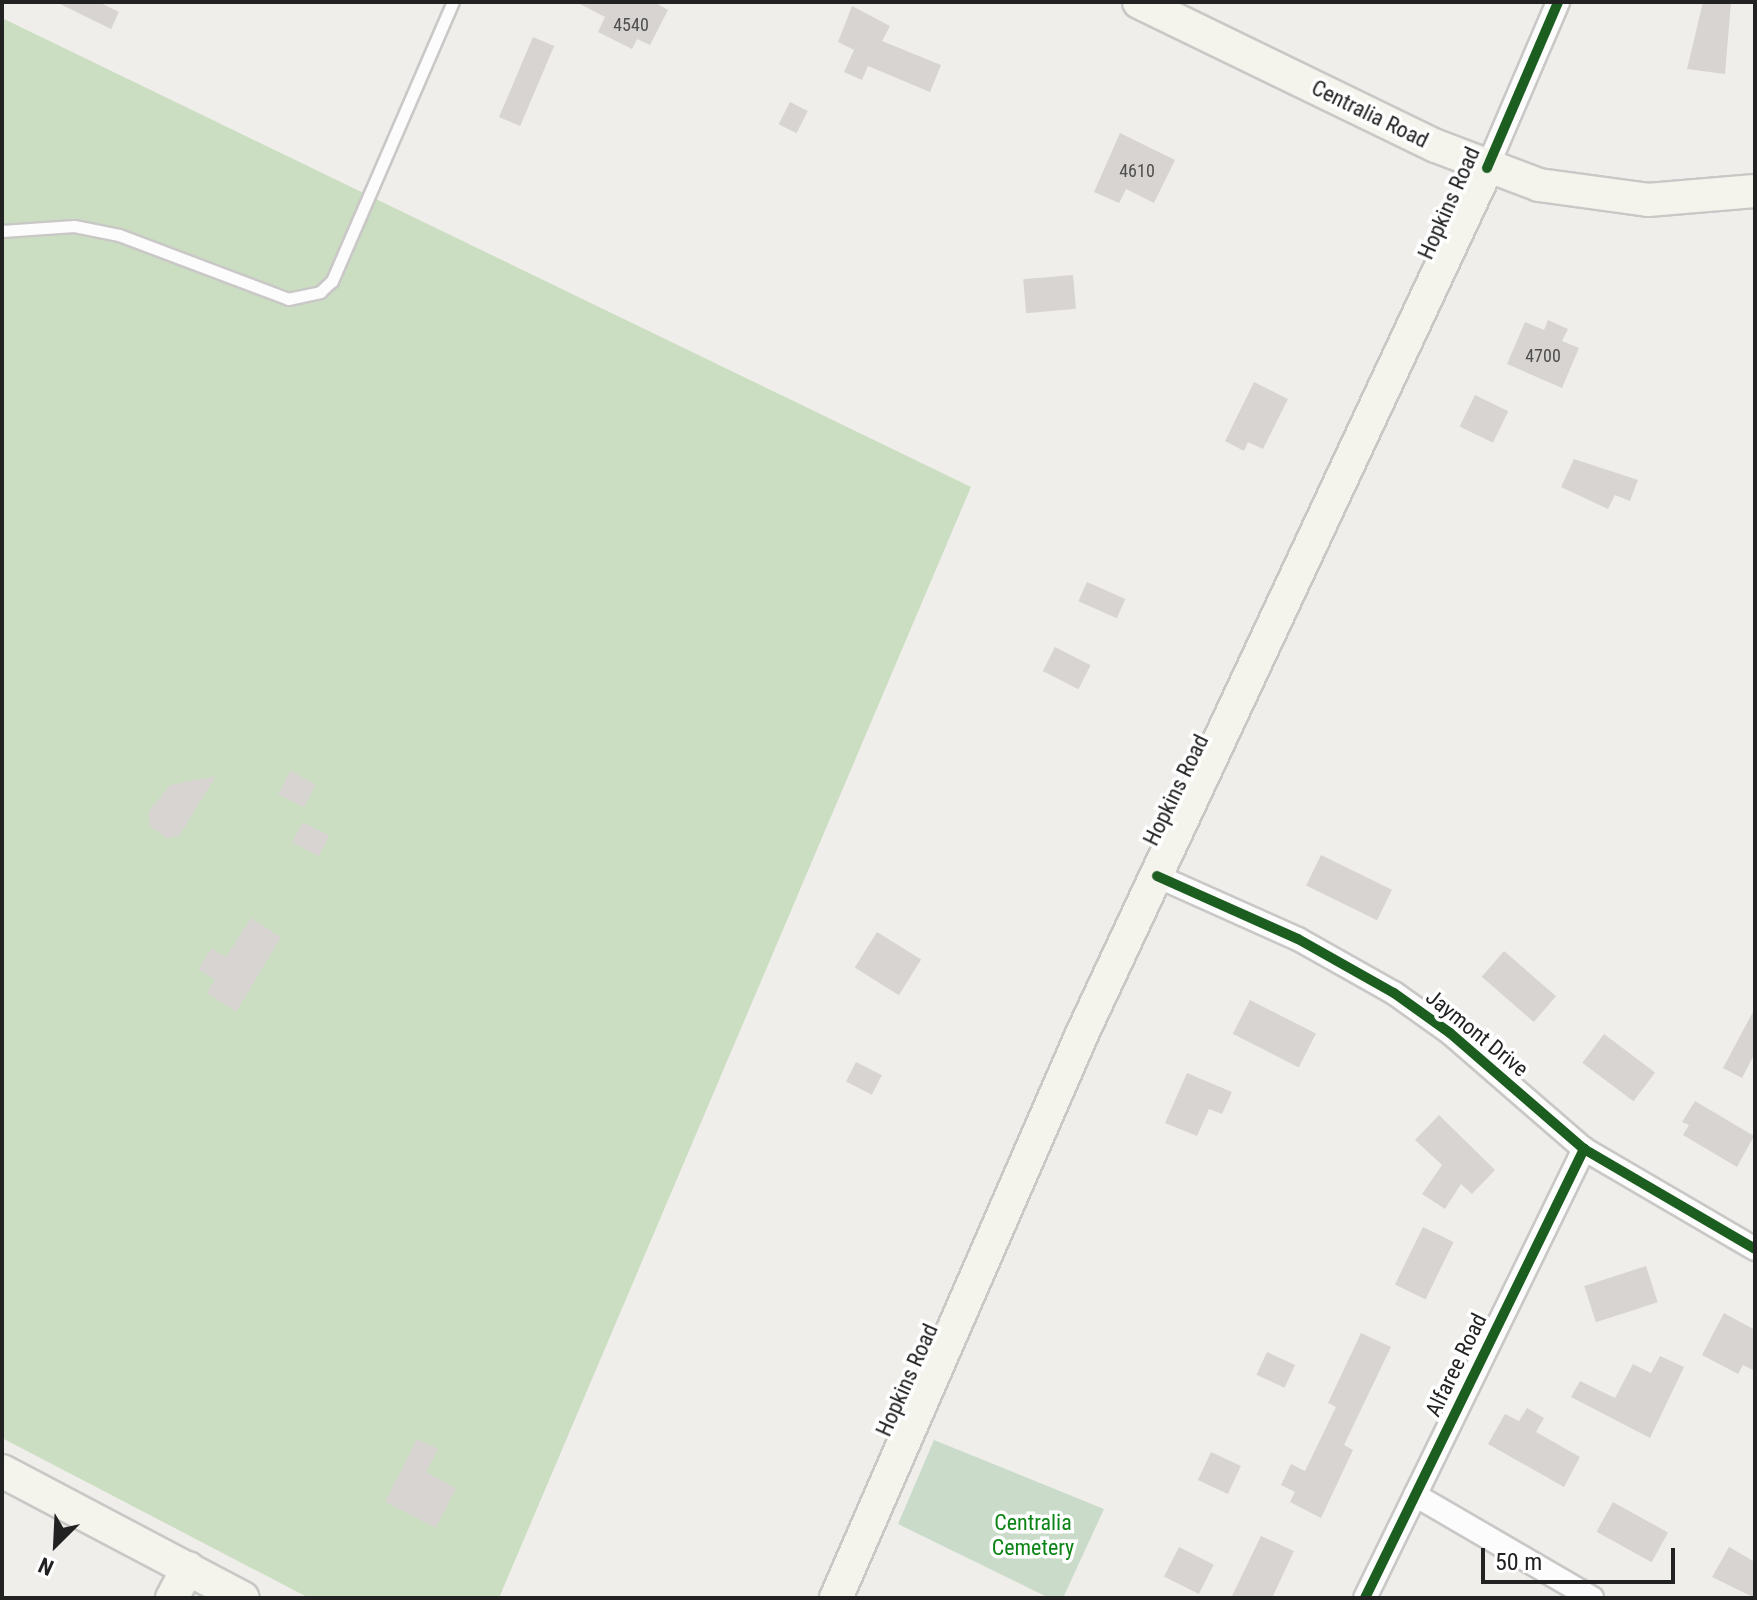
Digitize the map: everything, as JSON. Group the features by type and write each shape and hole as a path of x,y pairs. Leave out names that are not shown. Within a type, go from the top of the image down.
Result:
{"main road":[{"name":"Centralia Road","path":"1139,2 1487,168 1539,185 1607,197 1702,198 1755,191"},
{"name":"Hopkins Road","path":"836,1598 1157,876 1487,168"},
{"path":"2,1471 243,1598"},
{"path":"172,1598 188,1568"}],"street":[{"name":"Hopkins Road","path":"1487,168 1558,2"},
{"name":"Jaymont Drive","path":"1157,876 1298,939 1394,993 1450,1033 1584,1149 1755,1249"},
{"name":"Alfaree Road","path":"1365,1598 1584,1149"},
{"path":"1415,1495 1592,1598"}],"lane":[{"path":"2,231 36,226 89,229 119,235 288,299 320,292 332,281 453,2"}],"green space":[{"path":"2,18 971,487 499,1598 309,1598 2,1438"},
{"name":"Centralia Cemetery","path":"934,1440 1104,1509 1063,1598 1049,1598 898,1524"}],"building":[{"path":"56,2 99,2 119,12 111,29"},
{"path":"576,2 654,2 668,10 650,45 637,39 632,49 598,32 605,17"},
{"path":"1703,2 1731,2 1725,74 1687,69"},
{"path":"852,6 890,26 882,41 941,65 930,92 868,66 862,80 844,72 854,50 838,42"},
{"path":"533,37 554,46 520,126 499,117"},
{"path":"790,102 808,111 796,133 779,124"},
{"path":"1120,133 1175,160 1154,203 1126,189 1119,203 1094,192"},
{"path":"1073,275 1076,309 1026,313 1023,279"},
{"path":"1548,320 1568,329 1562,341 1579,348 1562,388 1507,364 1525,322 1544,330"},
{"path":"1254,382 1288,399 1263,449 1248,442 1244,451 1225,441"},
{"path":"1475,395 1508,411 1493,443 1460,426"},
{"path":"1574,459 1638,480 1630,501 1615,495 1608,509 1561,487"},
{"path":"1087,582 1125,599 1117,618 1078,601"},
{"path":"1055,647 1091,665 1078,689 1043,671"},
{"path":"290,771 316,784 304,807 278,794"},
{"path":"216,776 179,836 167,839 151,827 148,812 170,785"},
{"path":"303,822 329,836 319,856 292,842"},
{"path":"1321,855 1392,890 1377,920 1306,886"},
{"path":"251,918 281,937 236,1012 207,993 215,980 198,969 212,948 226,957"},
{"path":"877,932 921,960 899,995 855,968"},
{"path":"1504,951 1556,996 1534,1022 1482,977"},
{"path":"1250,1000 1316,1034 1299,1067 1233,1034"},
{"path":"1755,1008 1755,1053 1742,1078 1723,1068"},
{"path":"1604,1034 1655,1073 1633,1101 1582,1063"},
{"path":"856,1062 882,1075 872,1095 846,1082"},
{"path":"1187,1073 1232,1092 1222,1114 1209,1109 1197,1136 1165,1123"},
{"path":"1695,1101 1754,1136 1737,1167 1683,1135 1689,1125 1682,1122"},
{"path":"1439,1115 1495,1170 1472,1194 1461,1184 1445,1209 1422,1194 1442,1165 1415,1140"},
{"path":"1423,1227 1454,1242 1426,1299 1395,1285"},
{"path":"1646,1266 1658,1302 1596,1322 1584,1286"},
{"path":"1724,1313 1755,1330 1755,1371 1743,1365 1738,1374 1702,1355"},
{"path":"1361,1333 1391,1347 1344,1445 1353,1450 1321,1518 1290,1502 1295,1492 1281,1485 1291,1464 1305,1471 1336,1407 1328,1403"},
{"path":"1267,1352 1295,1365 1285,1388 1256,1375"},
{"path":"1660,1356 1684,1367 1650,1438 1571,1397 1580,1381 1615,1398 1633,1364 1651,1373"},
{"path":"1527,1408 1544,1418 1536,1432 1580,1457 1564,1487 1488,1444 1505,1414 1519,1421"},
{"path":"417,1439 438,1449 426,1472 456,1488 436,1528 385,1502"},
{"path":"1211,1452 1241,1466 1228,1494 1198,1480"},
{"path":"1613,1502 1668,1533 1652,1562 1597,1532"},
{"path":"1261,1536 1294,1551 1272,1598 1231,1598"},
{"path":"1179,1547 1214,1565 1199,1594 1164,1576"},
{"path":"1729,1547 1755,1562 1755,1598 1712,1577"}],"cycle path":[{"path":"1487,168 1558,2"},
{"path":"1157,876 1298,939 1394,993 1450,1033 1584,1149 1755,1249"},
{"path":"1365,1598 1584,1149"}]}
